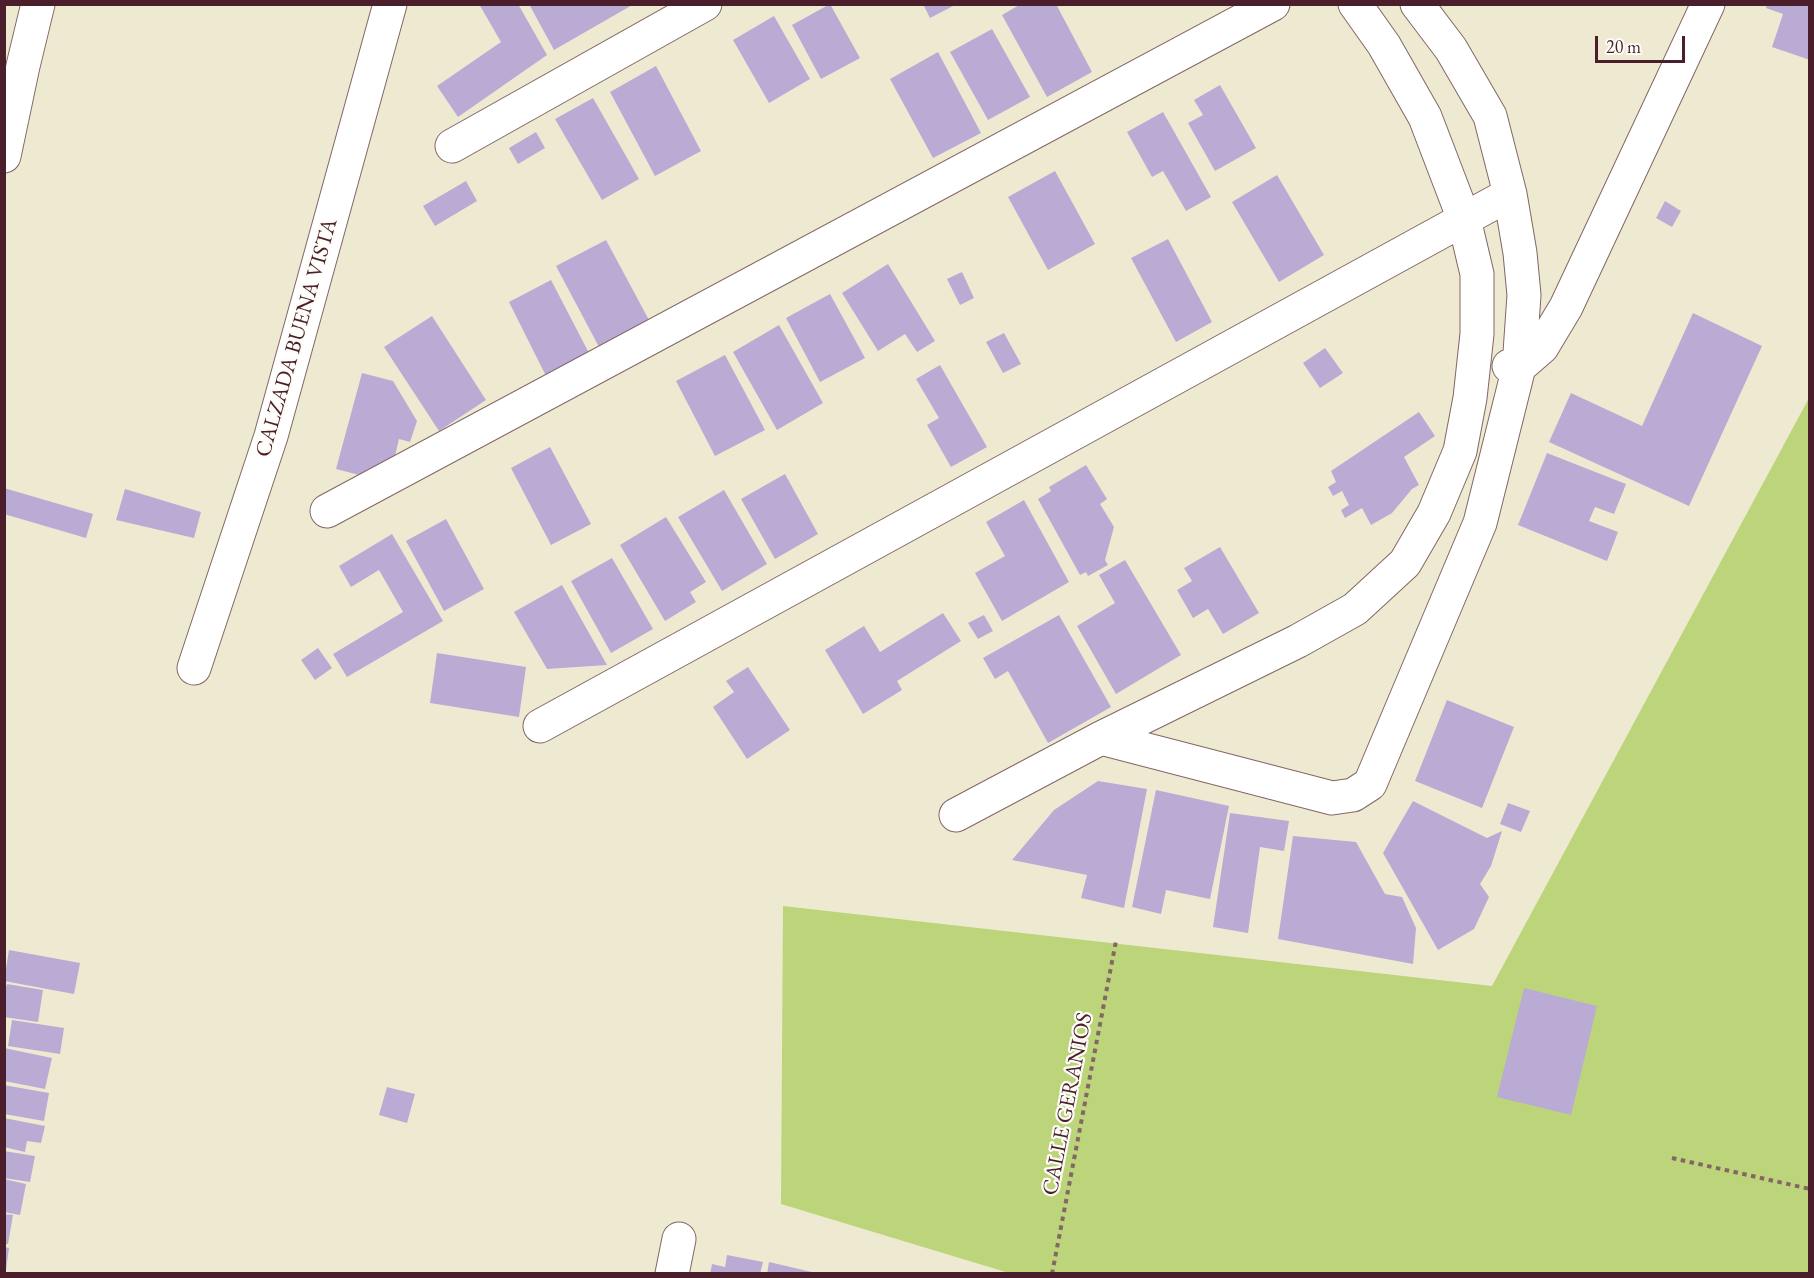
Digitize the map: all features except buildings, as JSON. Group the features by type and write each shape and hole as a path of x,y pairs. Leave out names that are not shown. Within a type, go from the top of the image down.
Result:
{"street":[{"path":"4,156 38,4"},
{"name":"CALZADA BUENA VISTA","path":"194,668 271,436 390,4"},
{"path":"452,146 705,4"},
{"path":"327,511 1273,4"},
{"path":"956,815 1101,738 1298,641 1355,609 1405,563 1434,513 1460,451 1470,398 1477,334 1477,274 1464,219 1425,117 1384,45 1355,4"},
{"path":"1101,738 1332,798 1353,795 1370,784 1480,523 1519,367 1524,295 1520,253 1510,194 1490,116 1451,49 1418,4"},
{"path":"1474,362 1519,367 1542,347 1566,308 1708,4"},
{"path":"540,726 1510,194"},
{"path":"1434,513 1480,523"},
{"path":"672,1274 679,1239"}],"path":[{"name":"CALLE GERANIOS","path":"1052,1274 1116,941"},
{"path":"1672,1158 1809,1189"}],"green space":[{"path":"1809,398 1809,1273 1009,1273 781,1204 783,906 1492,986"}]}
